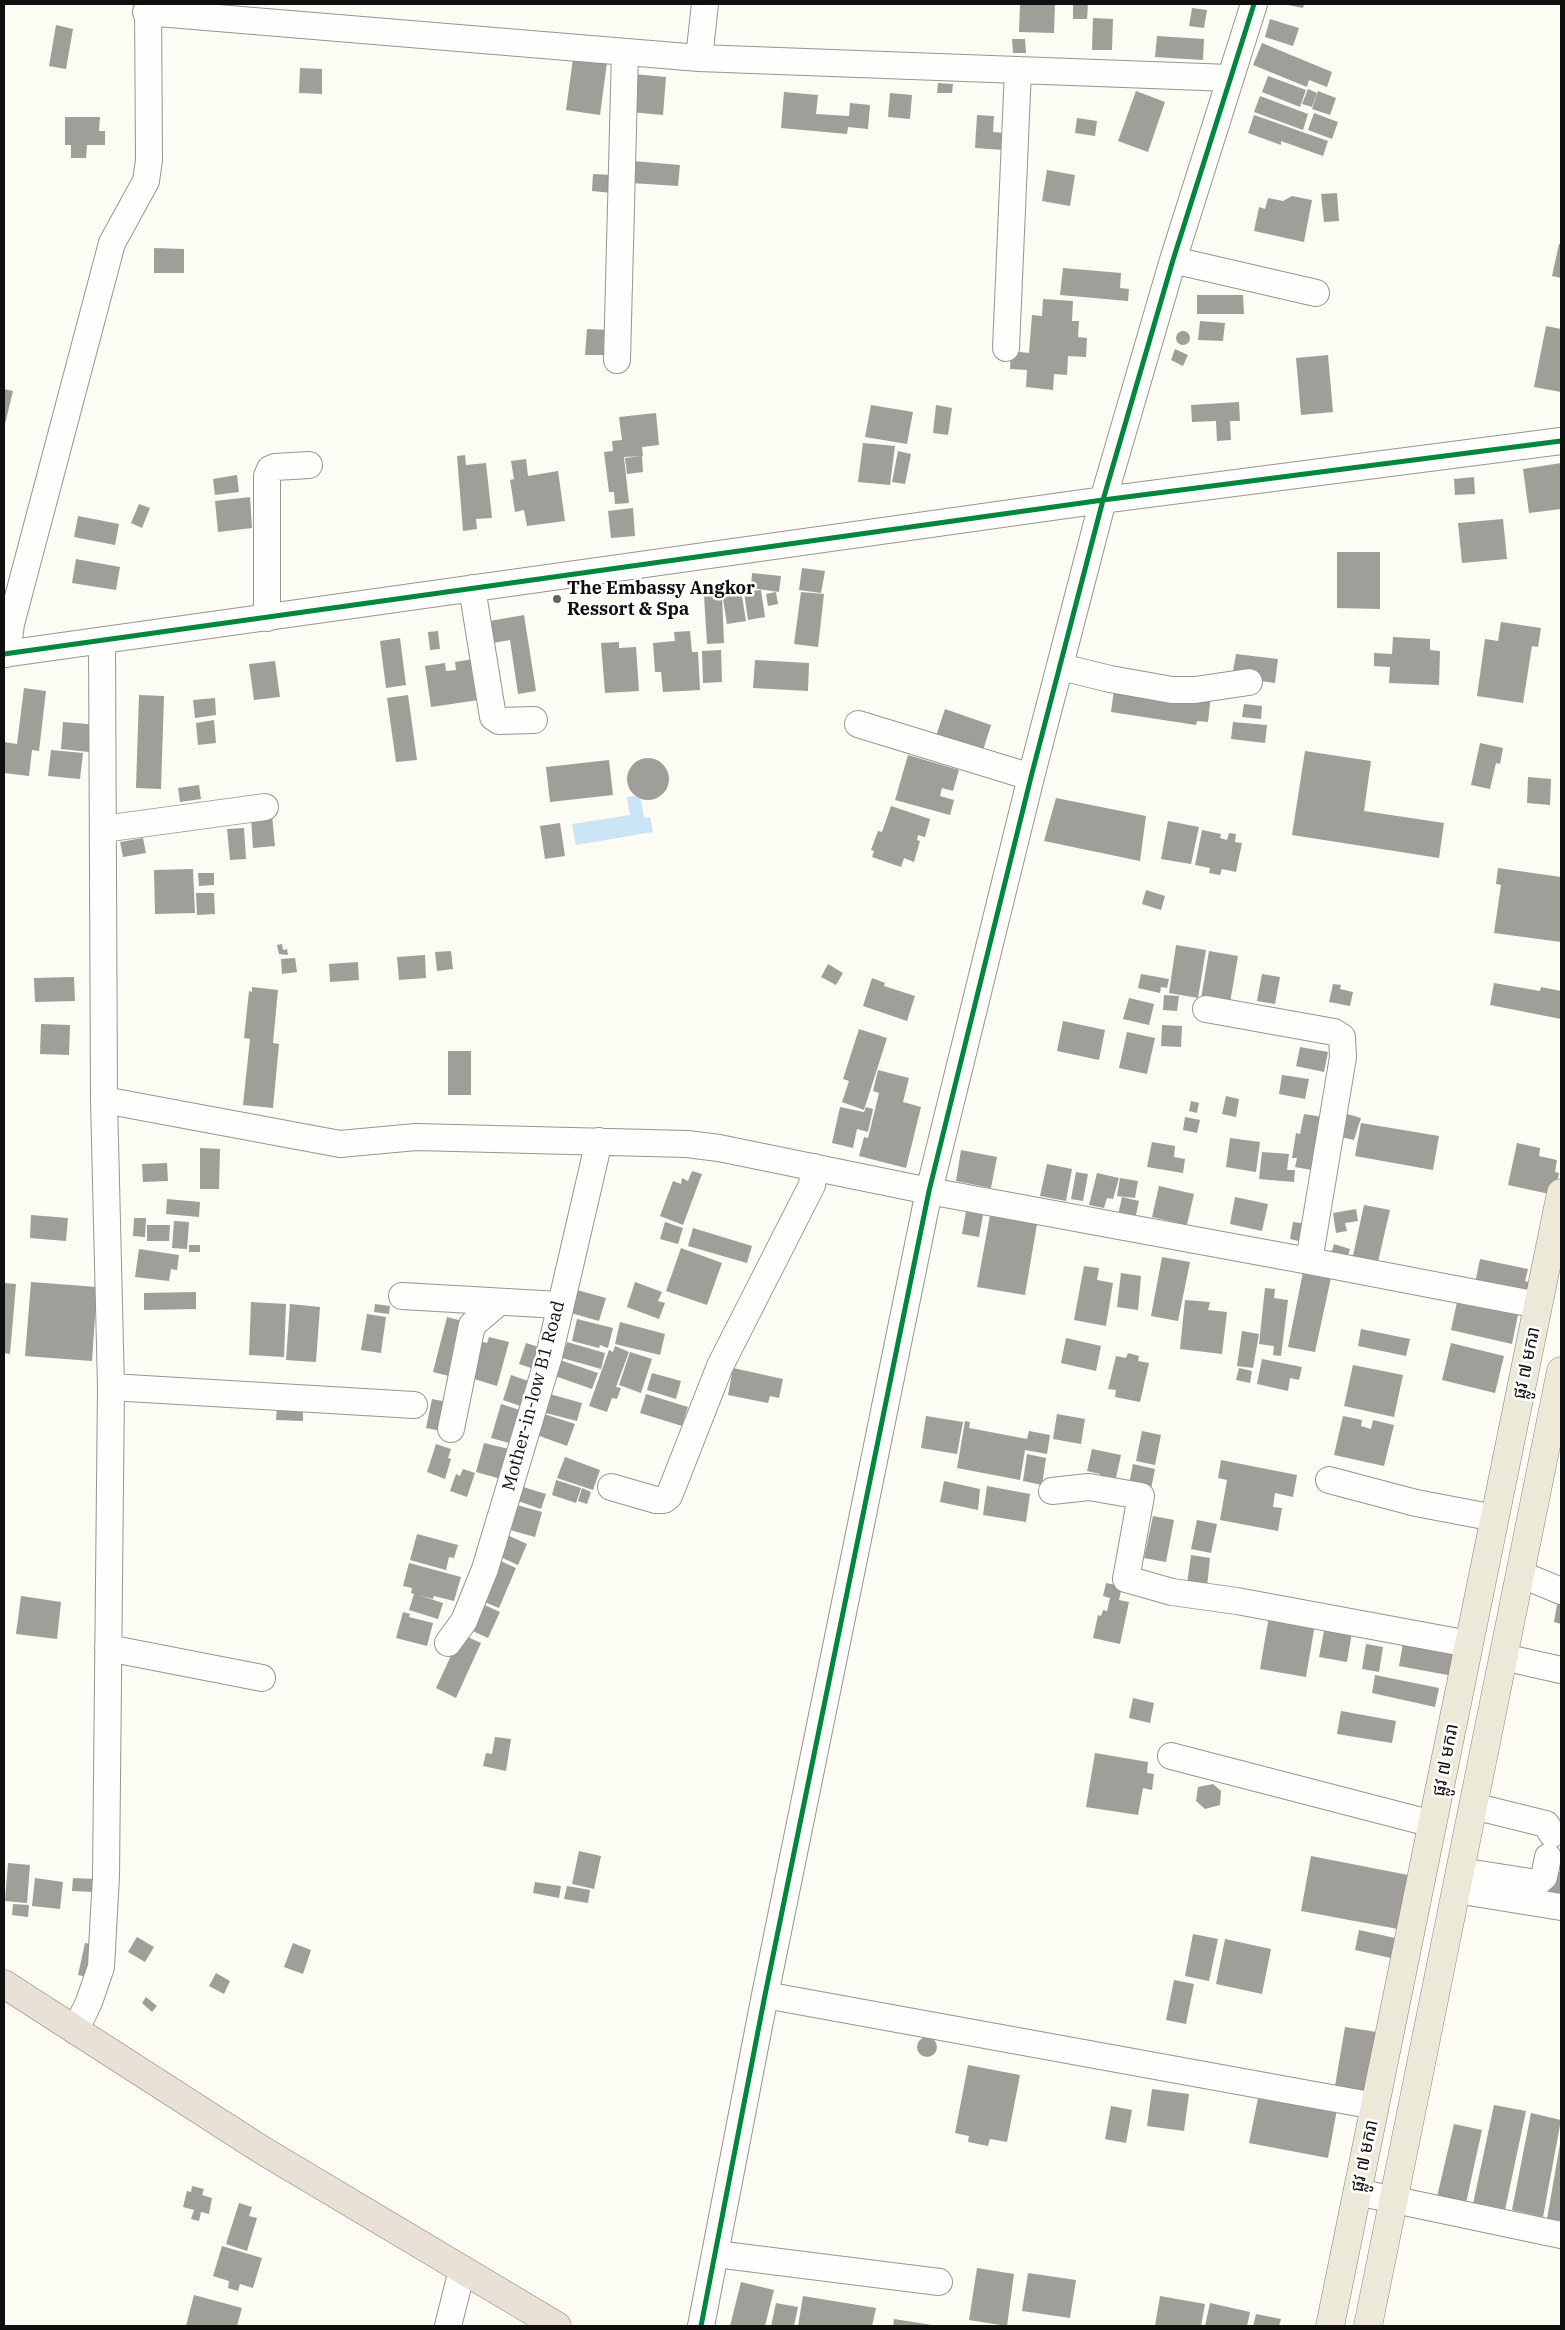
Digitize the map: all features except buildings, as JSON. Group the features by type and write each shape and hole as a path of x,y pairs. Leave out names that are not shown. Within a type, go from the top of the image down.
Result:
{"highway":[{"path":"4,1984 262,2150 557,2326"}],"main road":[{"name":"ផ្លូវ ៧ មករា","path":"1330,2326 1538,1305 1556,1246 1561,1193"},
{"name":"ផ្លូវ ៧ មករា","path":"1368,2326 1561,1371"}],"street":[{"path":"699,58 705,4"},
{"path":"701,2326 765,1995 929,1191 1031,777 1104,500 1173,260 1254,4"},
{"path":"1230,78 699,58 147,8 149,160 146,182 112,243 11,624 5,654 1104,500 1561,441"},
{"path":"617,360 625,52"},
{"path":"1006,348 1018,70"},
{"path":"1173,260 1316,293"},
{"path":"267,618 266,476 270,469 275,466 309,465"},
{"path":"472,588 493,717 499,721 534,720"},
{"path":"75,2030 89,2002 101,1967 106,1876 111,1387 104,1100 102,641"},
{"path":"1061,667 1118,681 1172,690 1195,690 1249,682"},
{"path":"858,724 1031,777"},
{"path":"103,829 265,807"},
{"path":"1206,1009 1334,1032 1342,1037 1343,1058 1310,1261"},
{"path":"104,1100 340,1144 416,1137 687,1144 743,1152 929,1191 1538,1305"},
{"name":"Mother-in-low B1 Road","path":"448,1643 464,1621 485,1569 549,1356 559,1305 599,1141"},
{"path":"611,1487 656,1500 664,1500 669,1496 720,1366 812,1185 814,1167"},
{"path":"402,1296 559,1305"},
{"path":"452,1429 472,1325 499,1302"},
{"path":"111,1387 414,1405"},
{"path":"1329,1480 1425,1505 1495,1518"},
{"path":"1052,1490 1089,1487 1141,1496 1126,1579 1172,1592 1237,1601 1469,1644"},
{"path":"1520,1574 1561,1591"},
{"path":"108,1648 262,1678"},
{"path":"1503,1657 1561,1670"},
{"path":"1171,1756 1433,1824"},
{"path":"1458,1880 1537,1883 1544,1877 1550,1845 1546,1824 1473,1806"},
{"path":"1458,1880 1561,1907"},
{"path":"765,1995 1375,2106"},
{"path":"1357,2192 1561,2235"},
{"path":"716,2254 939,2282"},
{"path":"448,2326 462,2270"}],"water":[{"path":"640,795 644,818 650,817 653,832 576,845 572,824 630,815 627,797"}],"cycle path":[{"path":"701,2326 765,1995 929,1191 1031,777 1103,500 1173,260 1254,4"},
{"path":"4,654 1103,500 1561,441"}],"place":[{"name":"The Embassy Angkor Ressort & Spa","path":"557,599"}]}
